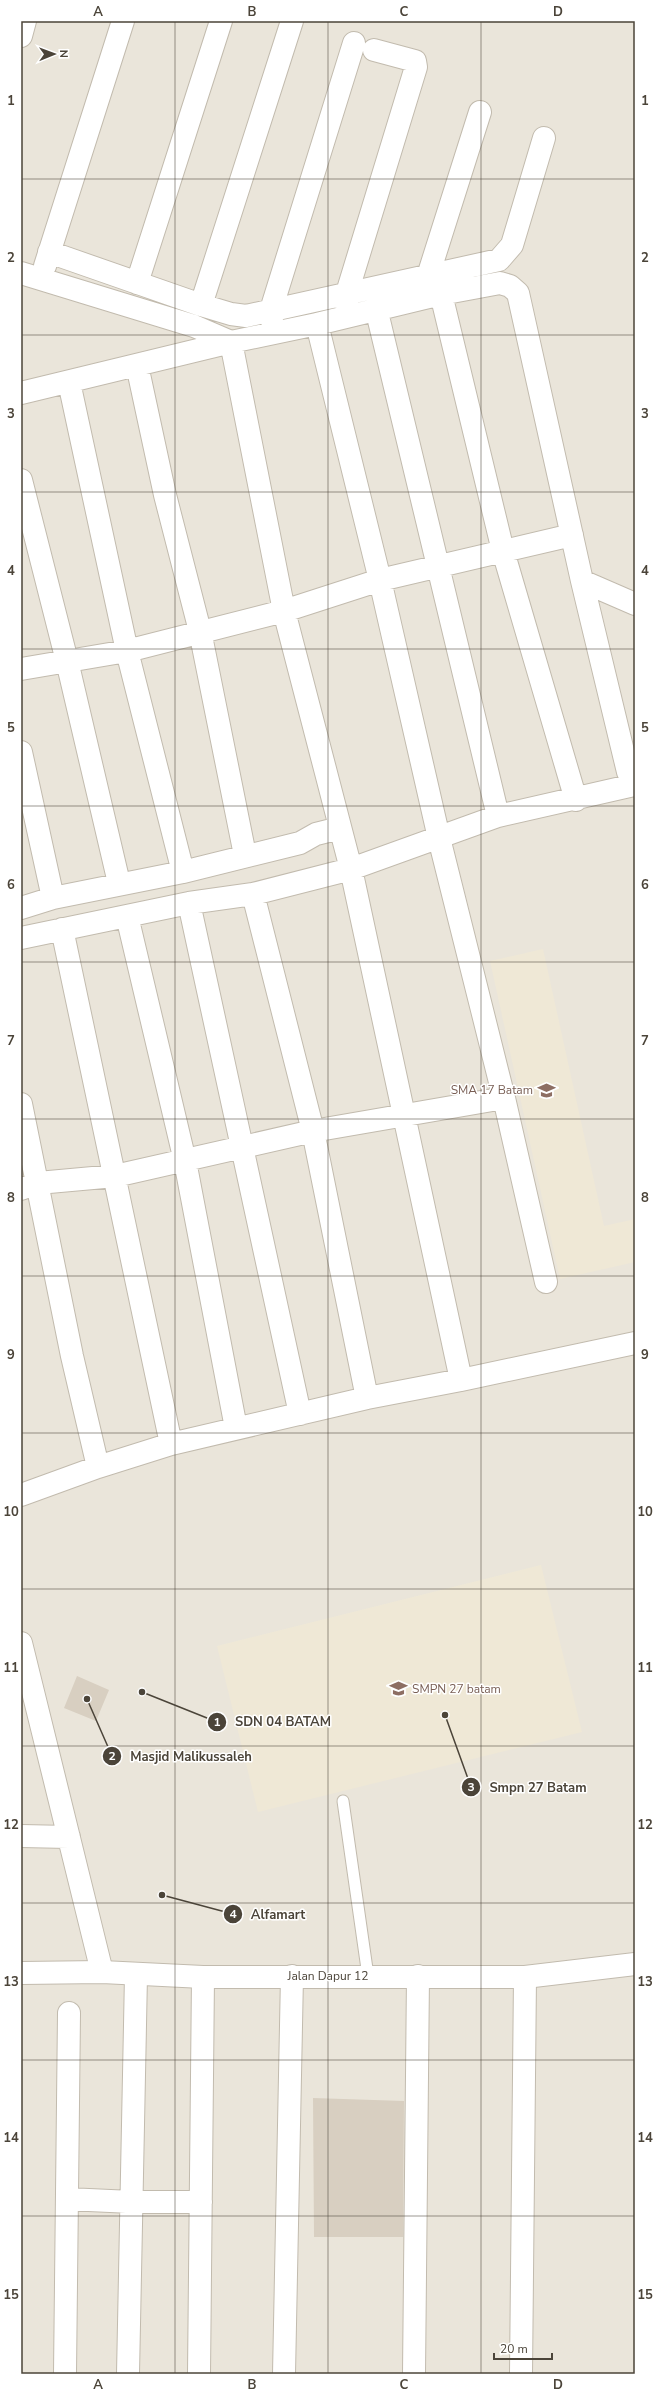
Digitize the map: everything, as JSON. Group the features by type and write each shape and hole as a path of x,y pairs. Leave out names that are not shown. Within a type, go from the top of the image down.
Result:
{"street":[{"path":"21,36 25,21"},
{"path":"123,21 49,252 31,276 194,326 231,342"},
{"path":"137,283 221,21"},
{"path":"201,305 292,21"},
{"path":"274,333 271,310 354,43"},
{"path":"348,316 347,293 416,67 415,61 374,50"},
{"path":"480,112 428,276 502,551 576,800"},
{"path":"49,252 201,305 231,314 246,316 499,260 507,253 512,245 544,138"},
{"path":"21,394 231,342 317,324 376,308 500,283 510,286 518,293 582,581 628,772 634,785 576,800 498,816 351,869 254,894 190,903 21,938"},
{"path":"376,308 498,816"},
{"path":"317,324 380,580 439,838 504,1098 546,1282"},
{"path":"231,342 284,611 351,869 461,1380"},
{"path":"137,365 165,495 200,631 245,856"},
{"path":"69,382 127,651 183,872"},
{"path":"21,480 67,661 118,883"},
{"path":"21,669 127,651 200,631 284,611 380,580 572,535"},
{"path":"582,581 635,604"},
{"path":"21,752 53,898"},
{"path":"21,908 53,898 118,883 183,872 300,842 316,834 340,828"},
{"path":"254,894 313,1131 367,1398"},
{"path":"190,903 241,1147 300,1414"},
{"path":"127,916 185,1161 236,1428"},
{"path":"62,929 171,1444"},
{"path":"30,1186 115,1176 313,1131 404,1114 504,1098"},
{"path":"21,1104 30,1186 98,1467"},
{"path":"21,1495 98,1467 171,1444 367,1398 461,1380 635,1343"},
{"path":"21,1643 102,1972"},
{"path":"21,1836 69,1837"},
{"name":"Jalan Dapur 12","path":"21,1973 102,1972 136,1975 203,1977 525,1977 635,1964"},
{"path":"128,2374 136,1975"},
{"path":"284,2374 292,1976"},
{"path":"414,2374 418,1976"},
{"path":"199,2374 203,1977"},
{"path":"521,2374 525,1977"},
{"path":"65,2374 69,2013"},
{"path":"67,2199 132,2202 201,2202"}],"lane":[{"path":"343,1801 368,1976"}],"shaded area":[{"path":"21,21 635,21 635,2374 21,2374"},
{"name":"SMA 17 Batam","path":"543,949 604,1226 635,1219 635,1262 560,1279 490,961"},
{"name":"SMPN 27 batam","path":"541,1565 582,1732 258,1812 217,1646"}],"building":[{"path":"77,1676 109,1690 96,1721 64,1708"},
{"path":"313,2098 404,2101 403,2237 314,2237"}],"place":[{"name":"SMA 17 Batam","path":"546,1090"},
{"name":"SMPN 27 batam","path":"399,1689"},
{"name":"SDN 04 BATAM","path":"142,1692"},
{"name":"Masjid Malikussaleh","path":"87,1699"},
{"name":"Smpn 27 Batam","path":"445,1715"},
{"name":"Alfamart","path":"162,1895"}]}
